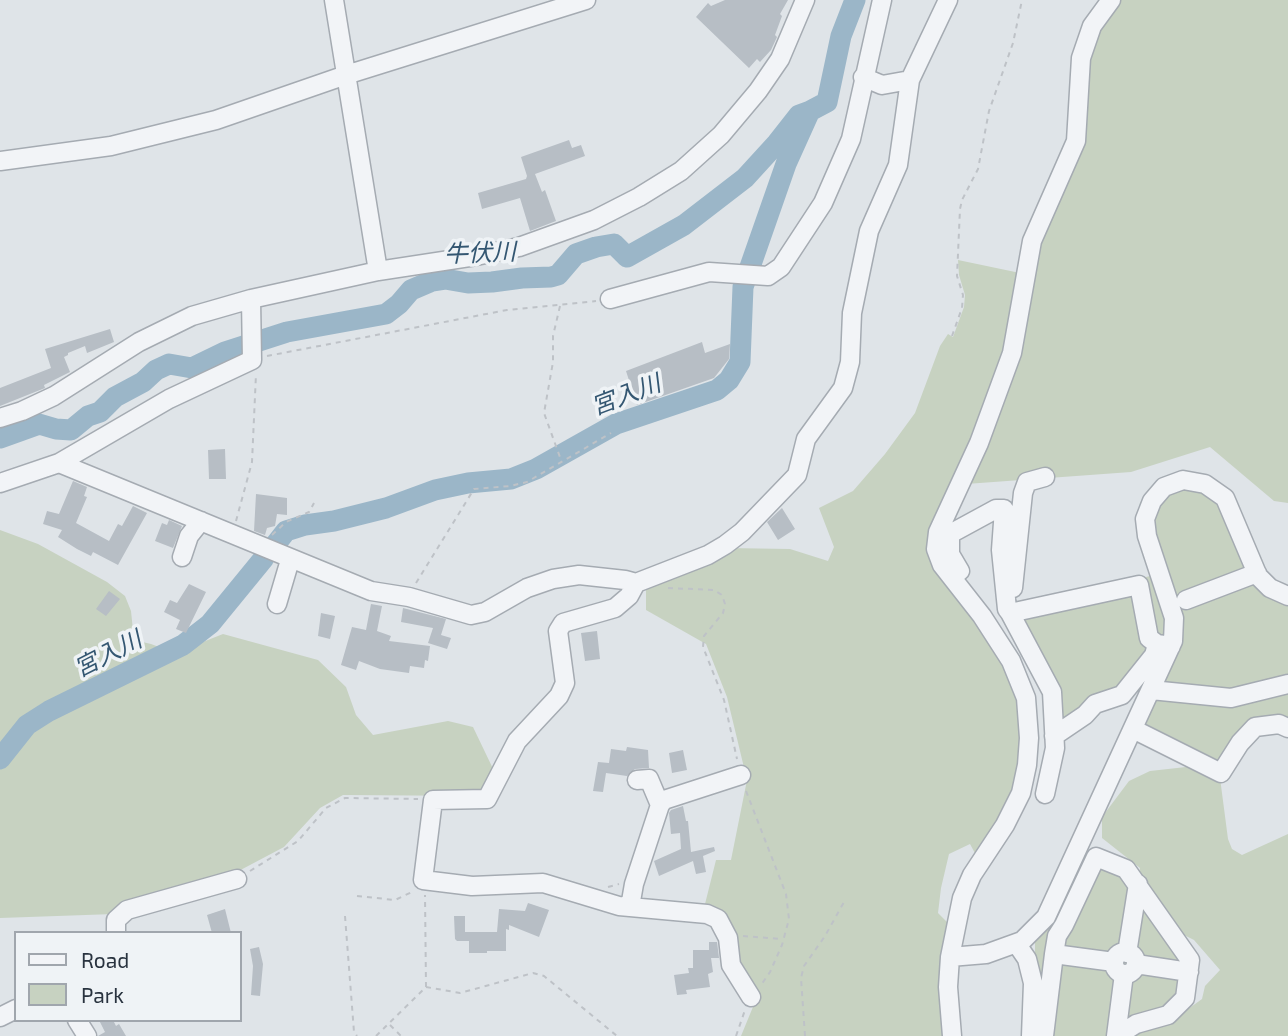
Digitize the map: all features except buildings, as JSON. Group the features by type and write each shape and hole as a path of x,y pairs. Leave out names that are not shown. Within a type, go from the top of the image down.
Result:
{"street":[{"path":"334,0 377,271"},
{"path":"0,161 111,146 216,120 346,75 586,0"},
{"path":"0,418 54,396 139,342 192,316 251,299 377,271 476,256 540,240 594,220 639,197 670,177 721,135 758,91 780,59 805,0"},
{"path":"610,299 709,272 768,276 781,267 823,203 852,139 863,78 882,0"},
{"path":"59,463 370,591 409,597 471,615 485,612 527,588 554,579 579,575 636,583 708,555 742,532 797,475 806,439 843,388 850,362 852,313 869,231 898,165 910,80 948,0"},
{"path":"952,1036 949,1009 950,957 956,923 967,886 1005,825 1021,793 1029,738 1026,698 1011,661 982,616 942,565 936,549 938,532 979,443 1012,353 1032,242 1076,141 1081,58 1092,26 1111,0"},
{"path":"863,78 882,85 900,84 910,80"},
{"path":"0,483 59,463 169,399 252,360 251,299"},
{"path":"1010,613 1023,493 1027,482 1045,477"},
{"path":"950,957 986,954 1022,941 1046,917 1151,690 1174,618 1147,536 1145,519 1152,501 1164,486 1183,480 1205,484 1225,498 1257,573 1270,588 1288,596"},
{"path":"990,609 953,562 950,554 950,534 996,509 1004,509 1001,550 1007,609 1052,692 1055,748 1045,794"},
{"path":"182,557 189,536 201,521"},
{"path":"277,604 290,560"},
{"path":"1186,600 1257,573"},
{"path":"636,583 629,596 615,608 563,623 558,631 565,683 559,696 517,741 487,799 433,800 424,883 472,886 543,883 619,906 707,914 718,919 728,938 731,965 751,997"},
{"path":"1010,613 1139,585 1149,638 1164,645"},
{"path":"1054,736 1085,715 1095,704 1122,695 1164,645"},
{"path":"1151,690 1231,698 1288,684"},
{"path":"1133,729 1221,773 1240,743 1255,727 1279,724 1288,728"},
{"path":"630,907 660,805 664,800 741,775"},
{"path":"637,780 649,779 660,805"},
{"path":"1044,1036 1057,936 1065,925 1096,857 1126,869 1190,960 1185,998 1168,1015 1136,1024 1117,1036"},
{"path":"116,931 116,919 127,910 237,879"},
{"path":"1117,1036 1138,884"},
{"path":"1016,943 1027,959 1033,983 1031,1036"},
{"path":"1054,954 1189,972"}],"path":[{"path":"952,336 962,308 963,295 957,276 960,209 978,169 989,111 1013,43 1022,0"},
{"path":"232,534 252,462 256,374 252,360 322,344 508,310 610,299"},
{"path":"561,305 553,336 553,362 544,413 562,461"},
{"path":"409,597 436,547 474,489 527,482 611,433"},
{"path":"264,548 279,527 292,518 309,512 314,503"},
{"path":"237,879 298,841 326,808 345,798 433,800"},
{"path":"358,896 395,900 424,883 426,988 376,1036"},
{"path":"805,1036 801,978 804,966 844,902"},
{"path":"345,916 354,1032 357,1036"},
{"path":"728,938 749,935 784,939"},
{"path":"426,988 460,993 533,973 544,976 617,1036"},
{"path":"389,1024 401,1036"}],"green space":[{"path":"1118,0 1288,0 1288,503 1274,501 1210,447 1131,472 966,484 1039,245 1098,29"},
{"path":"958,260 1020,273 1009,347 931,539 1001,657 1017,690 1022,724 1021,760 1014,791 976,855 970,844 949,854 938,913 949,924 945,1036 741,1036 755,1002 704,908 716,860 731,860 747,780 727,697 706,644 646,610 646,582 727,548 790,549 828,561 834,547 819,508 853,491 915,413 940,346 948,334 953,337 964,307 965,295"},
{"path":"1180,473 1212,477 1226,487 1236,499 1264,570 1279,585 1288,588 1288,732 1255,730 1221,776 1124,730 1157,656 1050,743 1047,695 1002,620 1002,614 1150,576 1136,522 1140,503 1150,488"},
{"path":"0,530 38,544 107,582 125,596 131,611 134,640 175,653 223,634 318,660 346,687 356,715 373,735 448,721 473,727 496,775 483,796 343,795 320,808 284,847 233,874 114,914 0,918"},
{"path":"1195,766 1220,778 1228,839 1232,849 1242,855 1288,834 1288,1036 1124,1036 1173,1020 1202,999 1205,986 1220,970 1194,940 1180,933 1139,879 1140,868 1102,838 1102,817 1129,781 1150,771"},
{"path":"1086,850 1127,866 1193,958 1186,1001 1121,1036 1035,1036 1035,939"}],"waterway":[{"name":"牛伏川","path":"0,438 39,424 71,430 88,416 100,412 115,397 169,364 192,368 225,352 287,332 386,314 411,290 432,281 445,279 468,283 551,277 558,275 576,254 614,244 627,257 684,225 745,178 799,115 827,102 841,36 855,0"},
{"name":"宮入川","path":"275,545 286,531 305,525 386,508 435,490 468,483 511,479 536,469 616,424 717,390 729,380 740,362 743,287 786,164 809,113"},
{"name":"宮入川","path":"0,759 27,725 49,711 183,645 210,624 264,558"}]}
